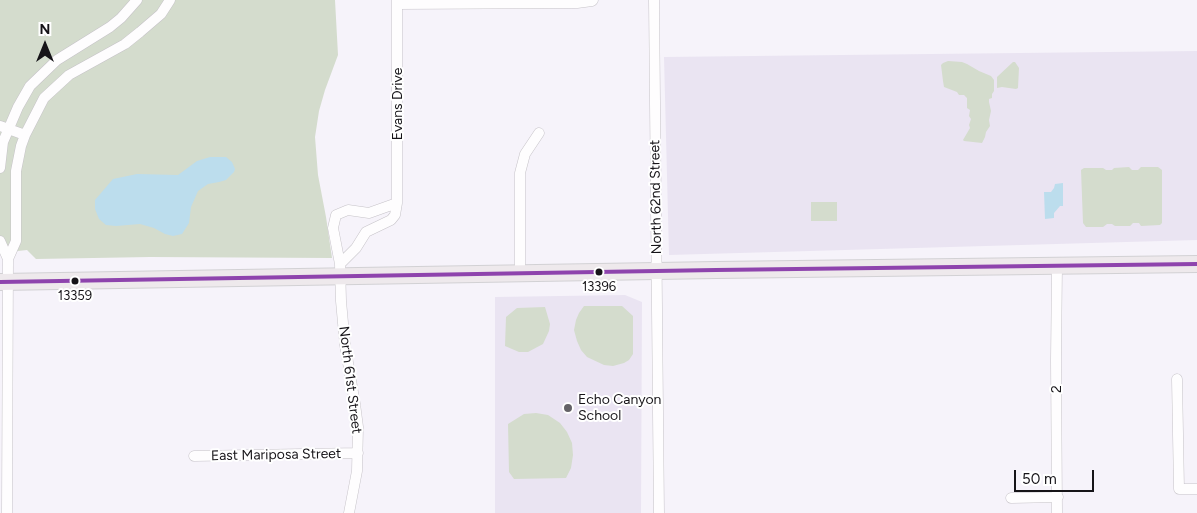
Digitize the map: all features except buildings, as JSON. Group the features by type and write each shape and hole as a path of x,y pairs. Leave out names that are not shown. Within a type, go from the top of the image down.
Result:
{"main road":[{"path":"4,282 341,270 520,274 657,270 1197,264"}],"street":[{"path":"0,168 4,128 30,86 57,60 116,22 137,0"},
{"path":"7,513 3,465 4,282 8,259 16,241 16,171 21,146 25,134 44,98 69,75 125,44 161,14 170,0"},
{"name":"Evans Drive","path":"397,203 397,2 577,3 593,0"},
{"name":"North 62nd Street","path":"654,0 659,513"},
{"path":"4,128 25,134"},
{"path":"520,274 520,173 525,154 539,134"},
{"path":"341,270 333,228 336,215 348,210 369,213 397,203 395,215 391,220 366,232"},
{"path":"341,270 366,232 368,222 366,217 360,212"},
{"path":"0,241 8,259"},
{"name":"2","path":"1057,265 1058,513"},
{"name":"North 61st Street","path":"341,270 341,301 345,345 357,419 357,472 349,513"},
{"path":"1177,379 1179,489 1197,489"},
{"name":"East Mariposa Street","path":"194,456 358,453"},
{"path":"1011,498 1058,498"}],"shaded area":[{"path":"1197,51 1197,240 669,255 664,57"},
{"name":"Echo Canyon School","path":"625,295 642,302 641,513 495,513 495,297"}],"green space":[{"path":"0,0 335,0 338,55 319,111 315,137 318,175 332,258 150,257 36,259 27,250 0,253"},
{"path":"948,61 967,64 991,76 994,80 994,91 992,98 989,99 991,111 990,126 982,143 963,140 970,128 970,110 967,108 967,98 964,95 959,95 957,92 944,87 941,65"},
{"path":"1013,62 1019,68 1018,88 997,88 997,77"},
{"path":"1129,167 1132,170 1138,170 1141,167 1158,167 1162,170 1162,223 1160,225 1141,226 1139,223 1133,223 1130,226 1107,224 1103,227 1086,227 1083,223 1081,170 1084,168 1103,168 1112,170 1114,168"},
{"path":"811,202 837,202 837,221 811,221"},
{"path":"584,306 622,306 633,316 633,354 629,360 613,366 604,365 587,357 581,350 574,330 576,320"},
{"path":"545,307 550,324 543,344 528,352 519,352 505,346 506,317 517,308"},
{"path":"524,414 548,415 560,423 567,432 572,443 573,455 571,468 566,478 514,479 509,472 508,424"}],"water":[{"path":"210,157 226,157 232,162 235,169 234,172 226,180 208,184 198,191 191,207 189,223 182,234 173,236 140,224 106,225 99,219 95,209 95,200 113,179 137,174 178,175 197,161"},
{"path":"1063,183 1063,206 1060,206 1054,213 1054,218 1045,219 1044,192 1051,192 1055,184"}],"transit line":[{"path":"0,282 1197,264"}],"place":[{"name":"13396","path":"599,272"},
{"name":"13359","path":"75,281"},
{"name":"Echo Canyon School","path":"568,408"}]}
